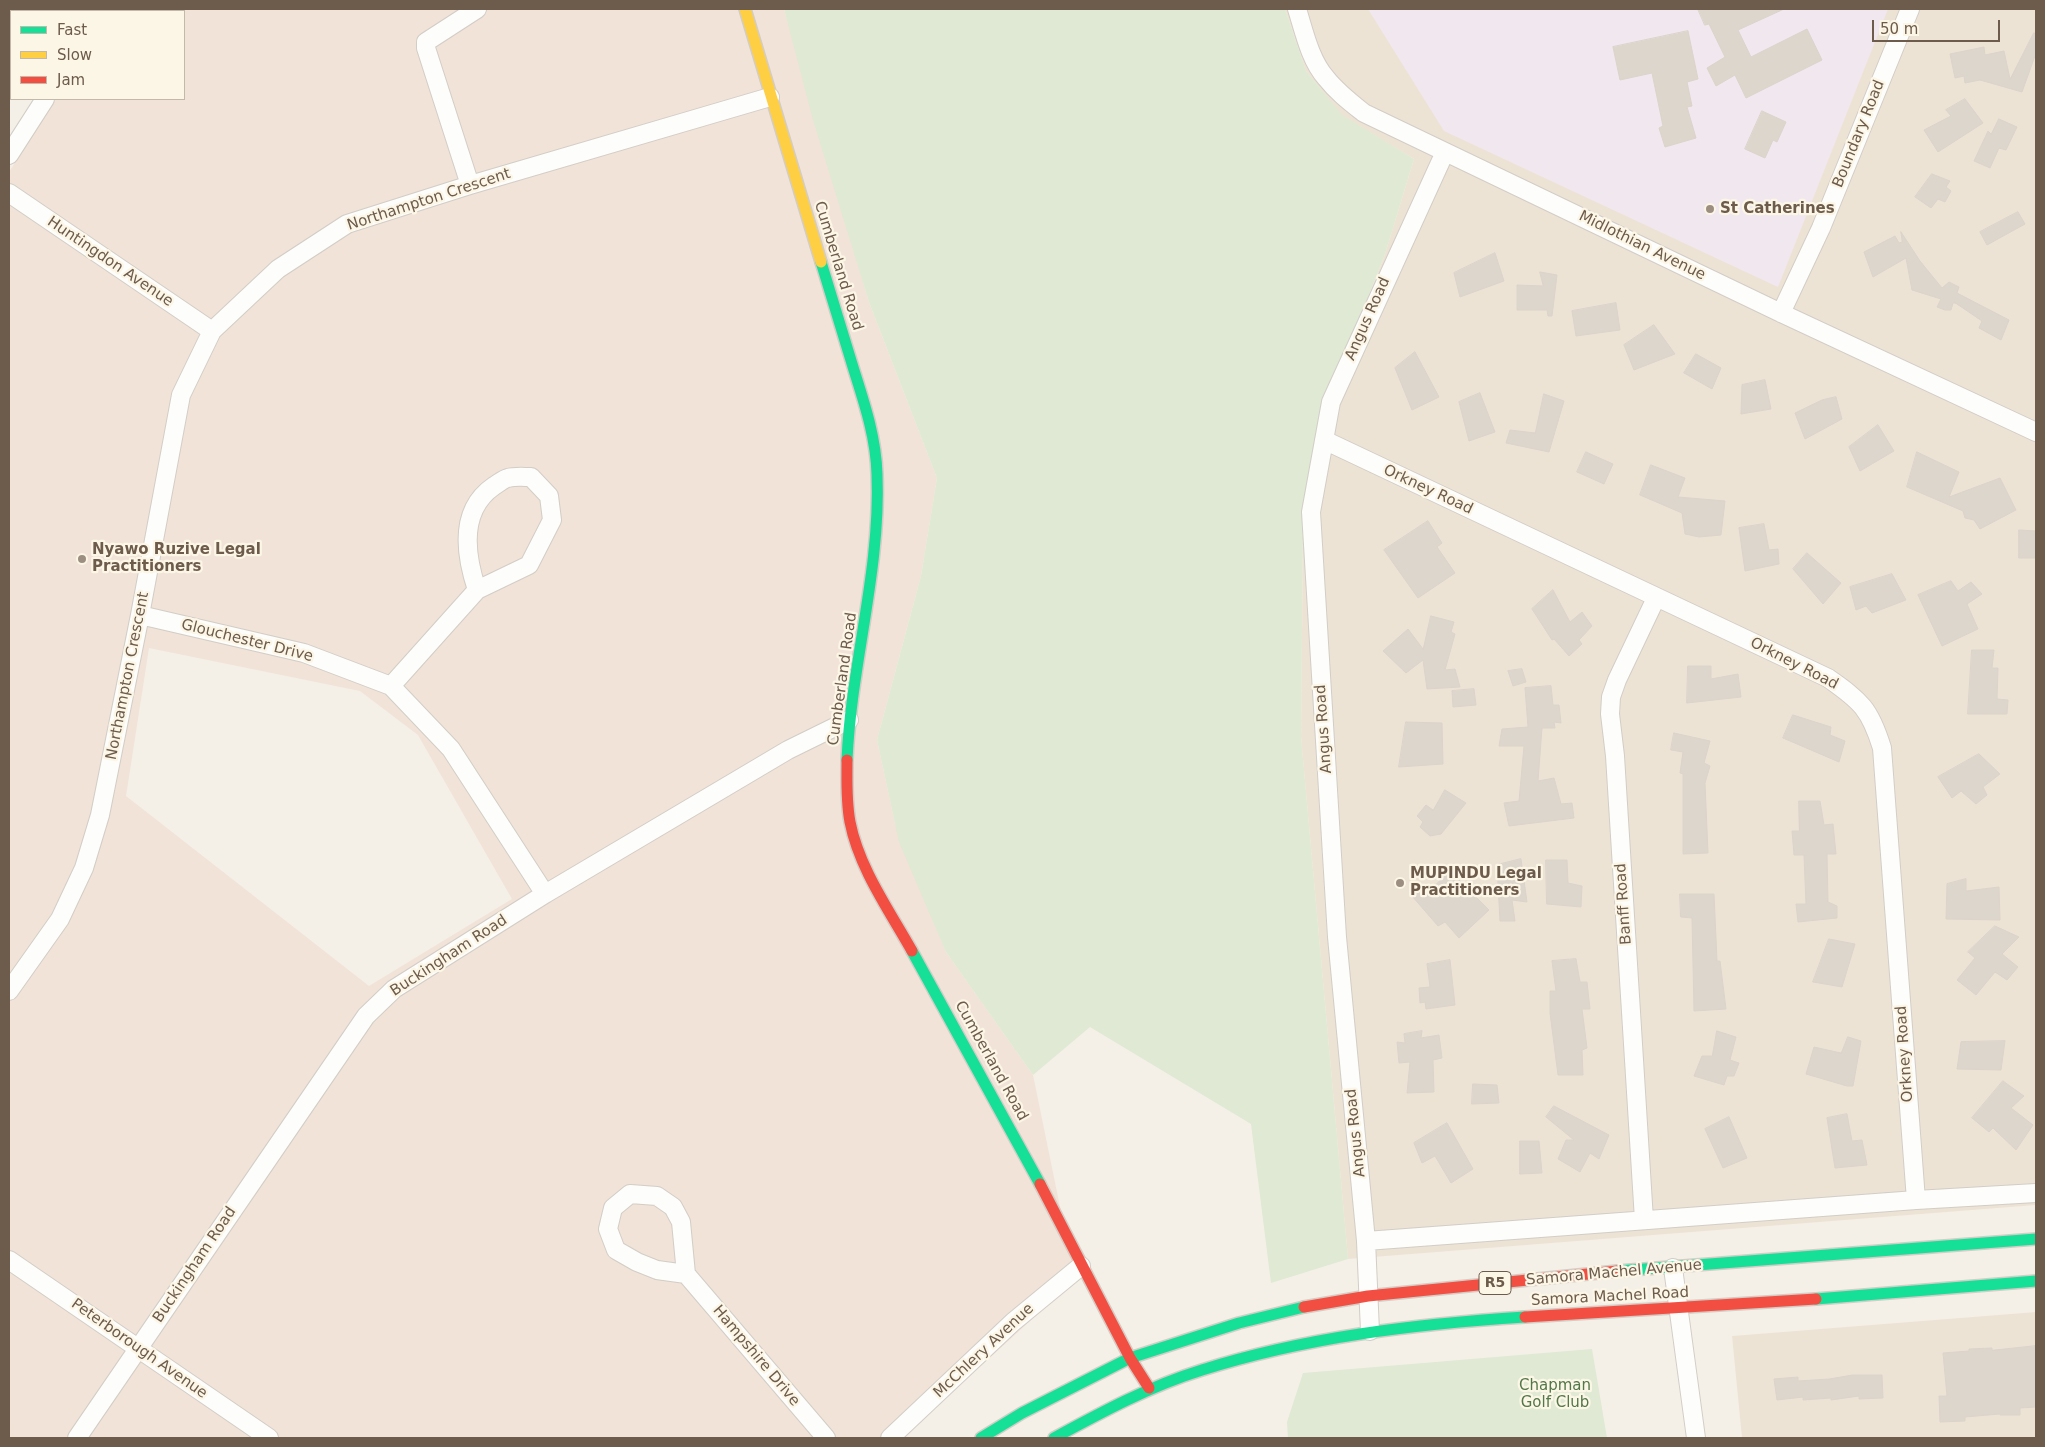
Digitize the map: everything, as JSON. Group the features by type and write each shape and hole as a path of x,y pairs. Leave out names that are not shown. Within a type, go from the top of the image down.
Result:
{"main road":[{"name":"Cumberland Road","path":"745,9 873,438 877,473 877,516 868,606 849,720 846,795 850,824 863,861 1030,1162 1081,1266 1130,1358 1149,1388"},
{"name":"Samora Machel Avenue","path":"981,1438 1022,1413 1130,1358 1287,1310 1368,1296 1575,1274 2036,1239"},
{"name":"Samora Machel Road","path":"1054,1438 1149,1388 1238,1359 1293,1345 1370,1331 1500,1318 1678,1308 2036,1281"}],"street":[{"path":"470,185 426,48 426,42 477,9"},
{"name":"Midlothian Avenue","path":"1297,9 1312,53 1324,77 1345,99 1364,113 1781,313 2036,432"},
{"name":"Boundary Road","path":"1781,313 1821,228 1910,9"},
{"name":"Northampton Crescent","path":"9,991 60,918 84,868 100,815 181,395 212,331 278,269 347,224 470,185 770,97"},
{"path":"9,155 44,100"},
{"name":"Angus Road","path":"1370,1331 1366,1241 1337,937 1311,512 1331,402 1445,152"},
{"name":"Huntingdon Avenue","path":"9,193 212,331"},
{"name":"Orkney Road","path":"1324,440 1828,678 1848,692 1864,707 1875,727 1882,748 1916,1200"},
{"path":"391,686 477,590 529,564 552,520 549,496 531,477 507,478 485,493 474,509 467,537 469,566 477,590"},
{"name":"Banff Road","path":"1644,1220 1615,756 1610,714 1611,697 1617,680 1656,598"},
{"name":"Glouchester Drive","path":"140,615 304,654 391,686 451,749 545,894"},
{"name":"Buckingham Road","path":"77,1438 366,1016 394,989 545,894 788,750 849,720"},
{"path":"630,1194 657,1196 673,1207 681,1222 686,1274 657,1270 637,1262 616,1250 608,1229 612,1208 630,1194"},
{"path":"1366,1241 1916,1200 2036,1194"},
{"name":"Peterborough Avenue","path":"9,1260 269,1438"},
{"name":"McChlery Avenue","path":"890,1438 1013,1322 1081,1266"},
{"path":"1673,1268 1696,1438"},
{"name":"Hampshire Drive","path":"686,1274 826,1438"}],"shaded area":[{"path":"114,9 784,9 869,302 937,478 921,576 877,740 895,823 946,952 1033,1075 1075,1280 902,1438 9,1438 9,172 55,100 185,100 185,10","holes":["149,648 360,691 418,735 512,899 369,986 126,796"]},
{"path":"1285,9 2036,9 2036,1205 1348,1259 1301,737 1303,521 1328,400 1385,254 1414,159 1342,116 1306,71"},
{"name":"St Catherines","path":"1368,9 1888,9 1778,287 1444,131"},
{"path":"2036,1312 2036,1438 1742,1438 1732,1336"}],"green space":[{"path":"784,9 1285,9 1306,71 1342,115 1414,159 1385,254 1328,400 1303,521 1301,737 1348,1259 1271,1283 1251,1124 1090,1027 1033,1075 946,952 899,842 877,740 921,576 937,478 869,302 813,120"},
{"name":"Chapman Golf Club","path":"1592,1349 1607,1438 1288,1438 1287,1422 1303,1373"}],"building":[{"path":"1698,9 1784,9 1738,30 1751,57 1807,29 1822,60 1746,98 1735,75 1716,86 1707,68 1725,57 1709,24 1705,25"},
{"path":"1688,31 1698,79 1687,82 1692,106 1687,107 1696,138 1665,147 1659,128 1663,126 1652,73 1620,80 1613,47"},
{"path":"2034,33 2036,34 2036,53 2022,92 1980,80 1965,83 1964,76 1955,78 1950,54 1984,47 1985,55 2004,51 2010,79"},
{"path":"1965,99 1983,123 1938,152 1924,130 1951,116 1946,110"},
{"path":"1762,111 1786,122 1777,142 1773,140 1765,158 1745,149"},
{"path":"1999,119 2017,127 2006,150 1999,148 1990,168 1974,161 1988,131 1991,134"},
{"path":"1932,174 1950,181 1946,187 1951,191 1945,202 1938,199 1931,208 1915,197"},
{"path":"2018,212 2025,224 1987,245 1980,232"},
{"path":"1901,232 1920,261 1942,288 1949,282 1959,287 1957,293 2009,320 2001,340 1979,328 1982,321 1955,303 1953,303 1951,310 1945,310 1937,307 1941,299 1912,290 1906,258 1873,277 1864,252 1895,236 1899,243 1902,242"},
{"path":"1495,253 1504,281 1460,297 1454,273"},
{"path":"1540,272 1557,275 1552,316 1548,316 1547,310 1517,310 1517,285 1543,286"},
{"path":"1616,303 1620,330 1576,336 1572,311"},
{"path":"1654,325 1675,354 1634,370 1624,345"},
{"path":"1415,352 1439,397 1412,410 1395,368"},
{"path":"1696,354 1721,368 1712,389 1684,373"},
{"path":"1765,380 1771,409 1741,414 1742,385"},
{"path":"1480,393 1495,432 1469,441 1459,402"},
{"path":"1544,394 1564,401 1549,452 1506,443 1510,430 1535,433"},
{"path":"1836,397 1842,419 1805,439 1795,413 1822,400"},
{"path":"1878,425 1894,451 1860,471 1849,447"},
{"path":"1586,452 1613,464 1604,484 1577,472"},
{"path":"1917,452 1959,472 1949,497 2000,478 2016,510 1980,529 1974,520 1965,518 1963,511 1907,487"},
{"path":"1651,465 1685,478 1678,497 1725,501 1721,535 1699,537 1685,534 1682,513 1640,495"},
{"path":"1428,521 1442,543 1437,547 1455,573 1418,598 1384,550"},
{"path":"1764,524 1769,550 1778,549 1779,564 1745,571 1739,528"},
{"path":"2019,530 2036,531 2036,558 2019,558"},
{"path":"1807,553 1841,583 1823,604 1793,569"},
{"path":"1892,574 1906,600 1872,613 1866,606 1856,610 1850,587"},
{"path":"1951,581 1958,591 1971,582 1982,594 1967,604 1978,629 1942,646 1918,595"},
{"path":"1553,590 1570,622 1582,612 1592,626 1579,640 1582,644 1569,656 1554,639 1552,640 1532,609"},
{"path":"1431,616 1454,622 1451,632 1455,634 1445,670 1455,669 1460,687 1427,689 1423,660 1406,673 1383,651 1408,629 1423,649"},
{"path":"1972,650 1994,650 1992,668 1998,668 1997,699 2008,700 2007,714 1968,714"},
{"path":"1688,666 1711,666 1711,679 1738,674 1741,697 1687,703"},
{"path":"1522,669 1526,682 1513,686 1508,671"},
{"path":"1551,686 1553,705 1559,705 1561,723 1554,722 1555,728 1542,728 1538,781 1554,778 1561,804 1572,803 1574,818 1509,826 1504,803 1519,801 1524,746 1499,746 1502,729 1528,727 1525,688"},
{"path":"1474,689 1476,705 1453,707 1452,691"},
{"path":"1793,715 1831,727 1830,735 1845,741 1839,762 1783,738"},
{"path":"1406,722 1442,723 1443,764 1399,767"},
{"path":"1674,733 1710,741 1704,763 1710,766 1705,783 1708,853 1683,854 1683,774 1680,773 1683,752 1671,750"},
{"path":"1979,754 2000,774 1983,787 1987,795 1976,804 1961,791 1952,798 1938,777"},
{"path":"1445,790 1466,803 1441,834 1430,836 1420,827 1423,822 1417,816 1426,805 1433,810"},
{"path":"1799,801 1820,801 1824,825 1833,824 1836,854 1827,854 1828,902 1837,906 1837,918 1798,922 1796,904 1806,904 1804,855 1794,855 1792,831 1799,831"},
{"path":"1521,859 1527,902 1512,900 1515,921 1500,921 1497,865"},
{"path":"1546,860 1567,860 1568,883 1582,886 1581,907 1547,904"},
{"path":"1450,871 1489,910 1459,938 1445,922 1438,926 1412,896 1425,886 1431,889"},
{"path":"1966,879 1966,891 1999,887 2000,920 1946,919 1947,884"},
{"path":"1680,894 1714,894 1717,961 1720,961 1726,1009 1694,1011 1692,918 1681,917"},
{"path":"1995,926 2019,937 2002,954 2018,967 2007,980 1995,972 1976,995 1957,980 1975,958 1968,952"},
{"path":"1829,939 1855,944 1842,987 1813,982"},
{"path":"1576,959 1580,982 1587,982 1590,1009 1582,1009 1587,1048 1582,1050 1583,1075 1558,1075 1550,1013 1550,991 1556,991 1552,961"},
{"path":"1450,960 1455,1005 1426,1009 1425,1002 1420,1003 1419,988 1430,987 1427,964"},
{"path":"1422,1031 1421,1038 1439,1035 1442,1058 1433,1060 1434,1092 1407,1093 1410,1062 1399,1063 1397,1042 1405,1043 1404,1034"},
{"path":"1717,1031 1736,1037 1730,1060 1739,1063 1734,1076 1727,1076 1724,1085 1694,1076 1702,1056 1712,1056"},
{"path":"1848,1037 1861,1041 1853,1086 1806,1074 1814,1047 1841,1053"},
{"path":"2005,1041 2001,1070 1957,1069 1961,1042"},
{"path":"2003,1081 2024,1096 2011,1108 2033,1125 2016,1150 1993,1128 1989,1132 1972,1118"},
{"path":"1473,1084 1497,1085 1499,1103 1472,1104"},
{"path":"1554,1106 1609,1135 1599,1159 1590,1153 1580,1172 1558,1159 1566,1140 1574,1140 1546,1117"},
{"path":"1847,1114 1852,1141 1862,1140 1867,1165 1835,1168 1827,1118"},
{"path":"1729,1117 1747,1158 1723,1168 1705,1129"},
{"path":"1447,1123 1473,1169 1451,1183 1435,1156 1422,1163 1414,1143"},
{"path":"1520,1141 1539,1141 1542,1173 1520,1174"},
{"path":"2036,1346 2036,1407 2020,1408 2020,1415 2000,1414 1965,1417 1965,1421 1940,1422 1939,1396 1947,1396 1943,1353 1969,1351 1969,1349 1992,1348 1992,1350"},
{"path":"1853,1375 1882,1375 1883,1398 1859,1399 1859,1396 1831,1400 1831,1398 1803,1400 1803,1397 1777,1400 1774,1379 1798,1377 1798,1381"}],"traffic: fast":[{"path":"821,262 869,420 877,474 875,546 854,688 847,760"},
{"path":"912,951 1040,1184"},
{"path":"1618,1271 2036,1239"},
{"path":"1816,1299 2036,1281"},
{"path":"981,1438 1022,1413 1130,1358 1239,1323 1304,1307"},
{"path":"1054,1438 1108,1409 1145,1392 1183,1376 1241,1359 1321,1341 1402,1328 1525,1317"}],"traffic: slow":[{"path":"745,9 821,262"}],"traffic: jam":[{"path":"847,760 848,806 854,839 876,888 912,951"},
{"path":"1040,1184 1130,1358 1149,1388"},
{"path":"1304,1307 1368,1296 1618,1271"},
{"path":"1525,1317 1816,1299"}],"place":[{"name":"St Catherines","path":"1710,209"},
{"name":"Nyawo Ruzive Legal Practitioners","path":"82,559"},
{"name":"MUPINDU Legal Practitioners","path":"1400,883"}]}
